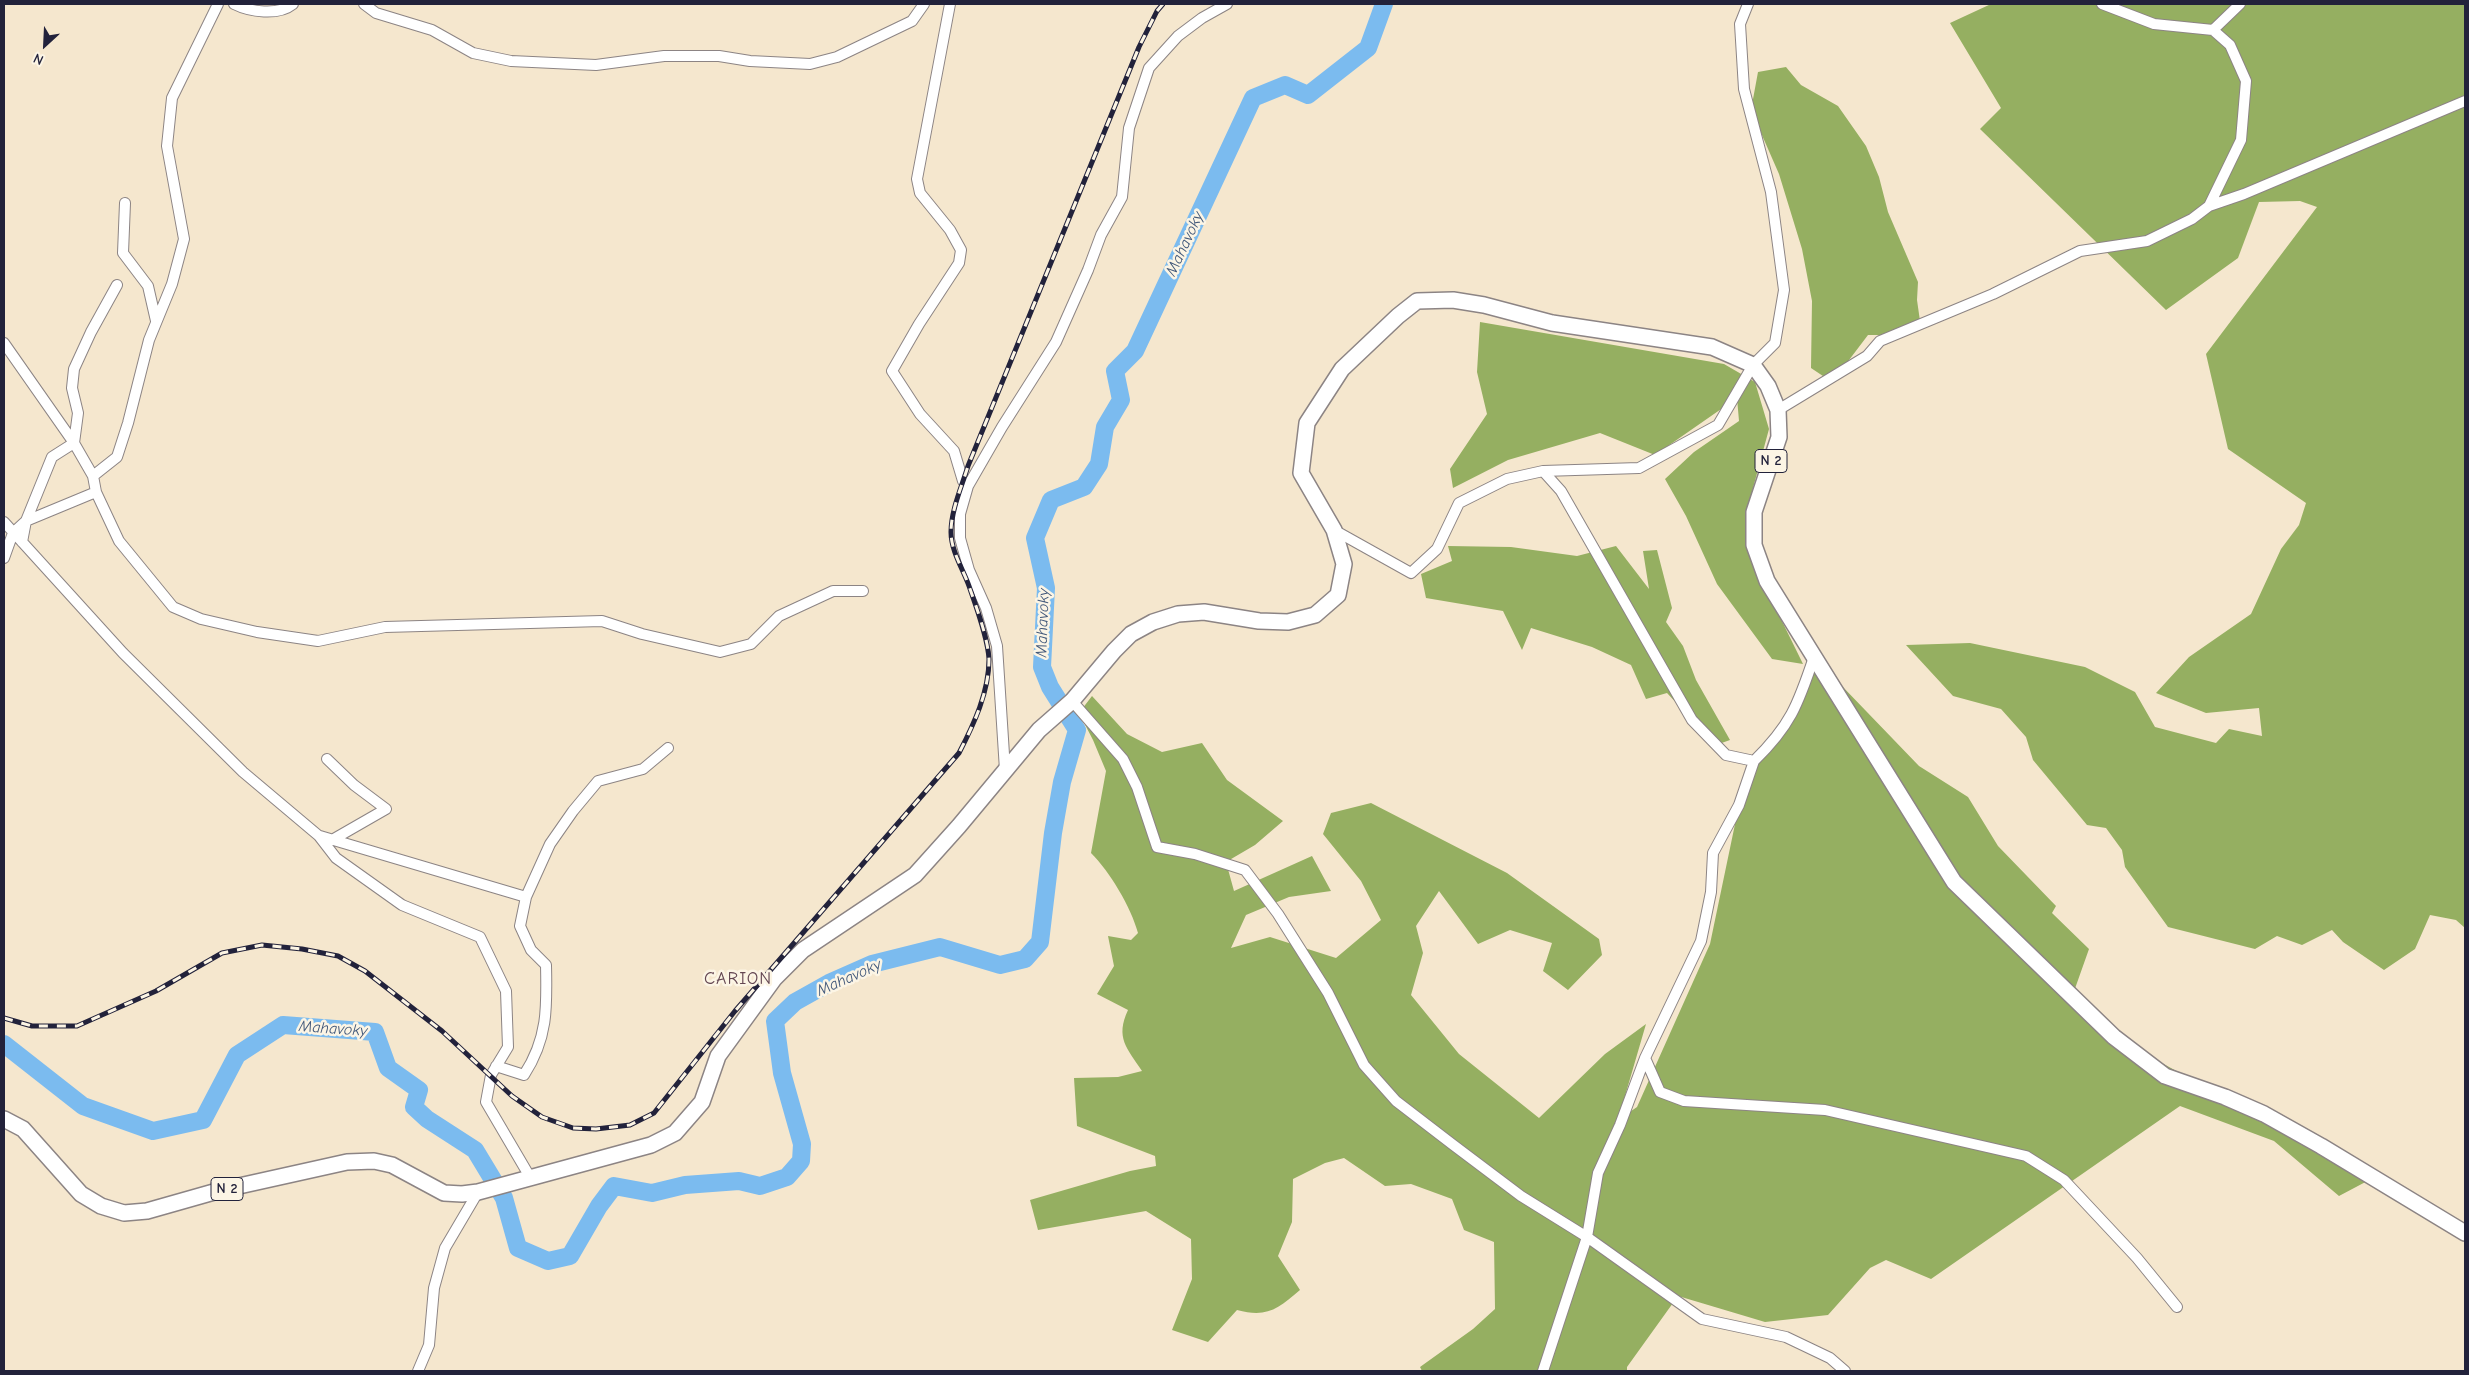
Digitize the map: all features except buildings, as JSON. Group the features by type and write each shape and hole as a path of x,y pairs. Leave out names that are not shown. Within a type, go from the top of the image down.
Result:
{"main road":[{"name":"N 2","path":"4,1119 23,1129 81,1194 101,1206 124,1213 148,1211 221,1190 347,1162 374,1161 392,1165 444,1193 478,1192 652,1145 675,1133 702,1102 718,1056 774,979 803,950 914,875 1039,730 1072,701 1114,651 1131,634 1153,622 1178,614 1204,612 1259,621 1288,622 1315,615 1338,595 1344,564 1334,530 1301,473 1307,423 1342,369 1398,316 1417,301 1453,300 1484,305 1552,323 1712,347 1753,365 1768,386 1778,410 1779,437 1754,512 1754,545 1767,581 1954,882 2114,1037 2165,1076 2225,1097 2264,1114 2465,1233"}],"street":[{"path":"93,476 116,457 128,423 148,340 172,284 184,239 167,146 172,98 218,4"},
{"path":"234,4 242,8 267,12 293,4"},
{"path":"364,4 376,13 432,30 473,53 511,61 596,65 664,56 718,56 750,61 810,64 836,57 912,21 924,4"},
{"path":"950,4 918,179 920,193 950,230 961,250 960,264 919,324 892,371 920,414 954,451 963,481 968,486"},
{"path":"1005,770 997,646 986,608 969,570 960,538 960,514 968,486 1002,427 1056,342 1088,270 1101,235 1122,197 1129,128 1150,68 1178,36 1202,18 1226,4"},
{"path":"1334,530 1411,573 1437,549 1459,504 1506,479 1543,471 1639,468 1718,425 1753,365 1775,343 1784,290 1771,192 1744,89 1740,24 1748,4"},
{"path":"2102,4 2154,24 2214,30 2230,46 2246,81 2241,140 2209,206"},
{"path":"2214,30 2240,4"},
{"path":"1778,410 1867,356 1880,341 1993,294 2080,251 2148,241 2192,219 2209,206 2244,194 2465,101"},
{"path":"126,203 123,252 148,286 156,321"},
{"path":"22,542 26,521 52,457 74,443 78,413 72,388 74,369 91,332 117,285"},
{"path":"4,343 74,443 93,476 96,492 119,541 173,607 201,619 257,632 318,641 386,628 602,621 642,634 720,652 751,644 779,616 833,591 863,591"},
{"path":"1543,471 1561,491 1692,720 1726,755 1754,761"},
{"path":"4,558 13,533 26,521 96,492"},
{"path":"4,522 123,653 244,772 319,836 336,858 402,906 480,937 506,991 508,1047 491,1075 486,1102 523,1179"},
{"path":"1543,1371 1587,1237 1598,1174 1646,1058 1701,941 1711,892 1713,853 1739,805 1754,761 1777,738 1799,703 1814,658"},
{"path":"1072,701 1123,760 1137,788 1156,847 1195,854 1245,870 1278,914 1328,993 1364,1065 1396,1102 1521,1196 1587,1237 1702,1319 1786,1337 1830,1358 1845,1371"},
{"path":"496,1066 524,1075 534,1060 547,1019 546,965 531,950 520,926 526,897 550,844 573,810 598,781 643,769 668,748"},
{"path":"327,758 354,785 386,809 332,840"},
{"path":"319,836 526,897"},
{"path":"1646,1058 1660,1092 1684,1101 1826,1110 2026,1156 2064,1180 2136,1258 2177,1307"},
{"path":"418,1371 429,1345 434,1288 445,1248 478,1192"}],"green space":[{"path":"1991,4 2465,4 2465,928 2456,920 2430,915 2415,949 2384,970 2343,942 2332,930 2302,945 2277,936 2255,949 2168,927 2125,867 2122,850 2106,828 2087,825 2033,760 2026,737 2001,709 1953,696 1906,645 1970,643 2085,667 2135,692 2155,727 2216,743 2229,729 2262,736 2259,708 2206,713 2156,693 2189,657 2251,614 2281,549 2299,525 2306,503 2228,449 2206,354 2317,207 2300,201 2259,202 2238,258 2166,310 1980,129 2001,108 1950,23"},
{"path":"1786,67 1801,85 1838,106 1866,146 1879,177 1888,212 1918,282 1917,300 1920,321 1886,335 1868,335 1846,364 1826,378 1811,368 1812,301 1802,249 1779,174 1751,110 1758,72"},
{"path":"1480,322 1724,364 1755,382 1769,429 1746,514 1748,552 1803,664 1772,659 1717,584 1686,516 1665,479 1694,452 1739,421 1737,398 1655,455 1600,433 1508,460 1453,488 1450,469 1487,414 1477,372"},
{"path":"1448,546 1511,547 1577,556 1616,546 1649,589 1643,551 1657,550 1672,608 1666,622 1683,646 1696,680 1730,740 1716,745 1667,693 1646,699 1631,665 1592,647 1531,628 1522,650 1503,611 1426,598 1421,574 1452,561"},
{"path":"1814,657 1919,766 1968,797 1998,846 2056,906 2052,913 2089,949 2072,997 2114,1037 2373,1178 2339,1196 2274,1141 2180,1106 1931,1279 1886,1260 1870,1268 1828,1315 1765,1322 1678,1296 1627,1367 1627,1371 1422,1371 1420,1367 1473,1329 1495,1309 1494,1242 1464,1230 1452,1199 1411,1184 1385,1186 1344,1158 1325,1163 1293,1179 1292,1222 1278,1256 1300,1290 1272,1310 1256,1313 1237,1310 1208,1342 1172,1330 1192,1279 1191,1239 1146,1211 1038,1230 1030,1200 1130,1171 1156,1166 1155,1156 1077,1126 1074,1078 1118,1077 1142,1071 1124,1042 1124,1020 1128,1010 1097,994 1114,966 1108,936 1131,940 1138,933 1119,890 1091,853 1106,771 1079,713 1092,696 1127,734 1162,752 1202,743 1227,780 1283,821 1255,845 1226,862 1234,891 1312,856 1331,891 1289,897 1246,915 1231,948 1270,937 1336,958 1381,920 1361,881 1323,834 1331,813 1371,803 1507,873 1599,939 1602,955 1568,990 1543,971 1552,943 1510,930 1478,944 1439,891 1416,926 1423,953 1411,995 1459,1054 1539,1118 1605,1054 1646,1024 1618,1120 1637,1107 1710,944 1739,805 1754,761 1799,703"}],"waterway":[{"name":"Mahavoky","path":"4,1044 83,1106 153,1131 203,1120 237,1055 283,1025 375,1032 388,1068 419,1090 414,1107 427,1119 475,1150 504,1198 518,1248 548,1261 570,1256 599,1206 614,1186 652,1193 685,1185 739,1181 760,1186 787,1177 801,1161 802,1144 782,1073 775,1021 795,1002 829,983 872,964 940,947 1000,965 1025,959 1040,942 1053,833 1062,782 1077,730 1050,687 1042,667 1046,588 1035,538 1051,500 1084,487 1099,464 1105,427 1121,400 1115,371 1135,351 1253,98 1285,85 1308,95 1368,48 1384,4"}],"railway":[{"path":"4,1018 32,1026 77,1026 156,991 222,953 262,945 302,949 338,956 365,971 442,1031 512,1096 542,1117 573,1128 596,1129 630,1125 654,1113 735,1011 959,753 970,731 980,708 986,684 989,659 978,612 953,546 951,524 955,507 968,466 1139,47 1157,11 1163,4"}],"district":[{"name":"CARION","path":"738,979"}]}
